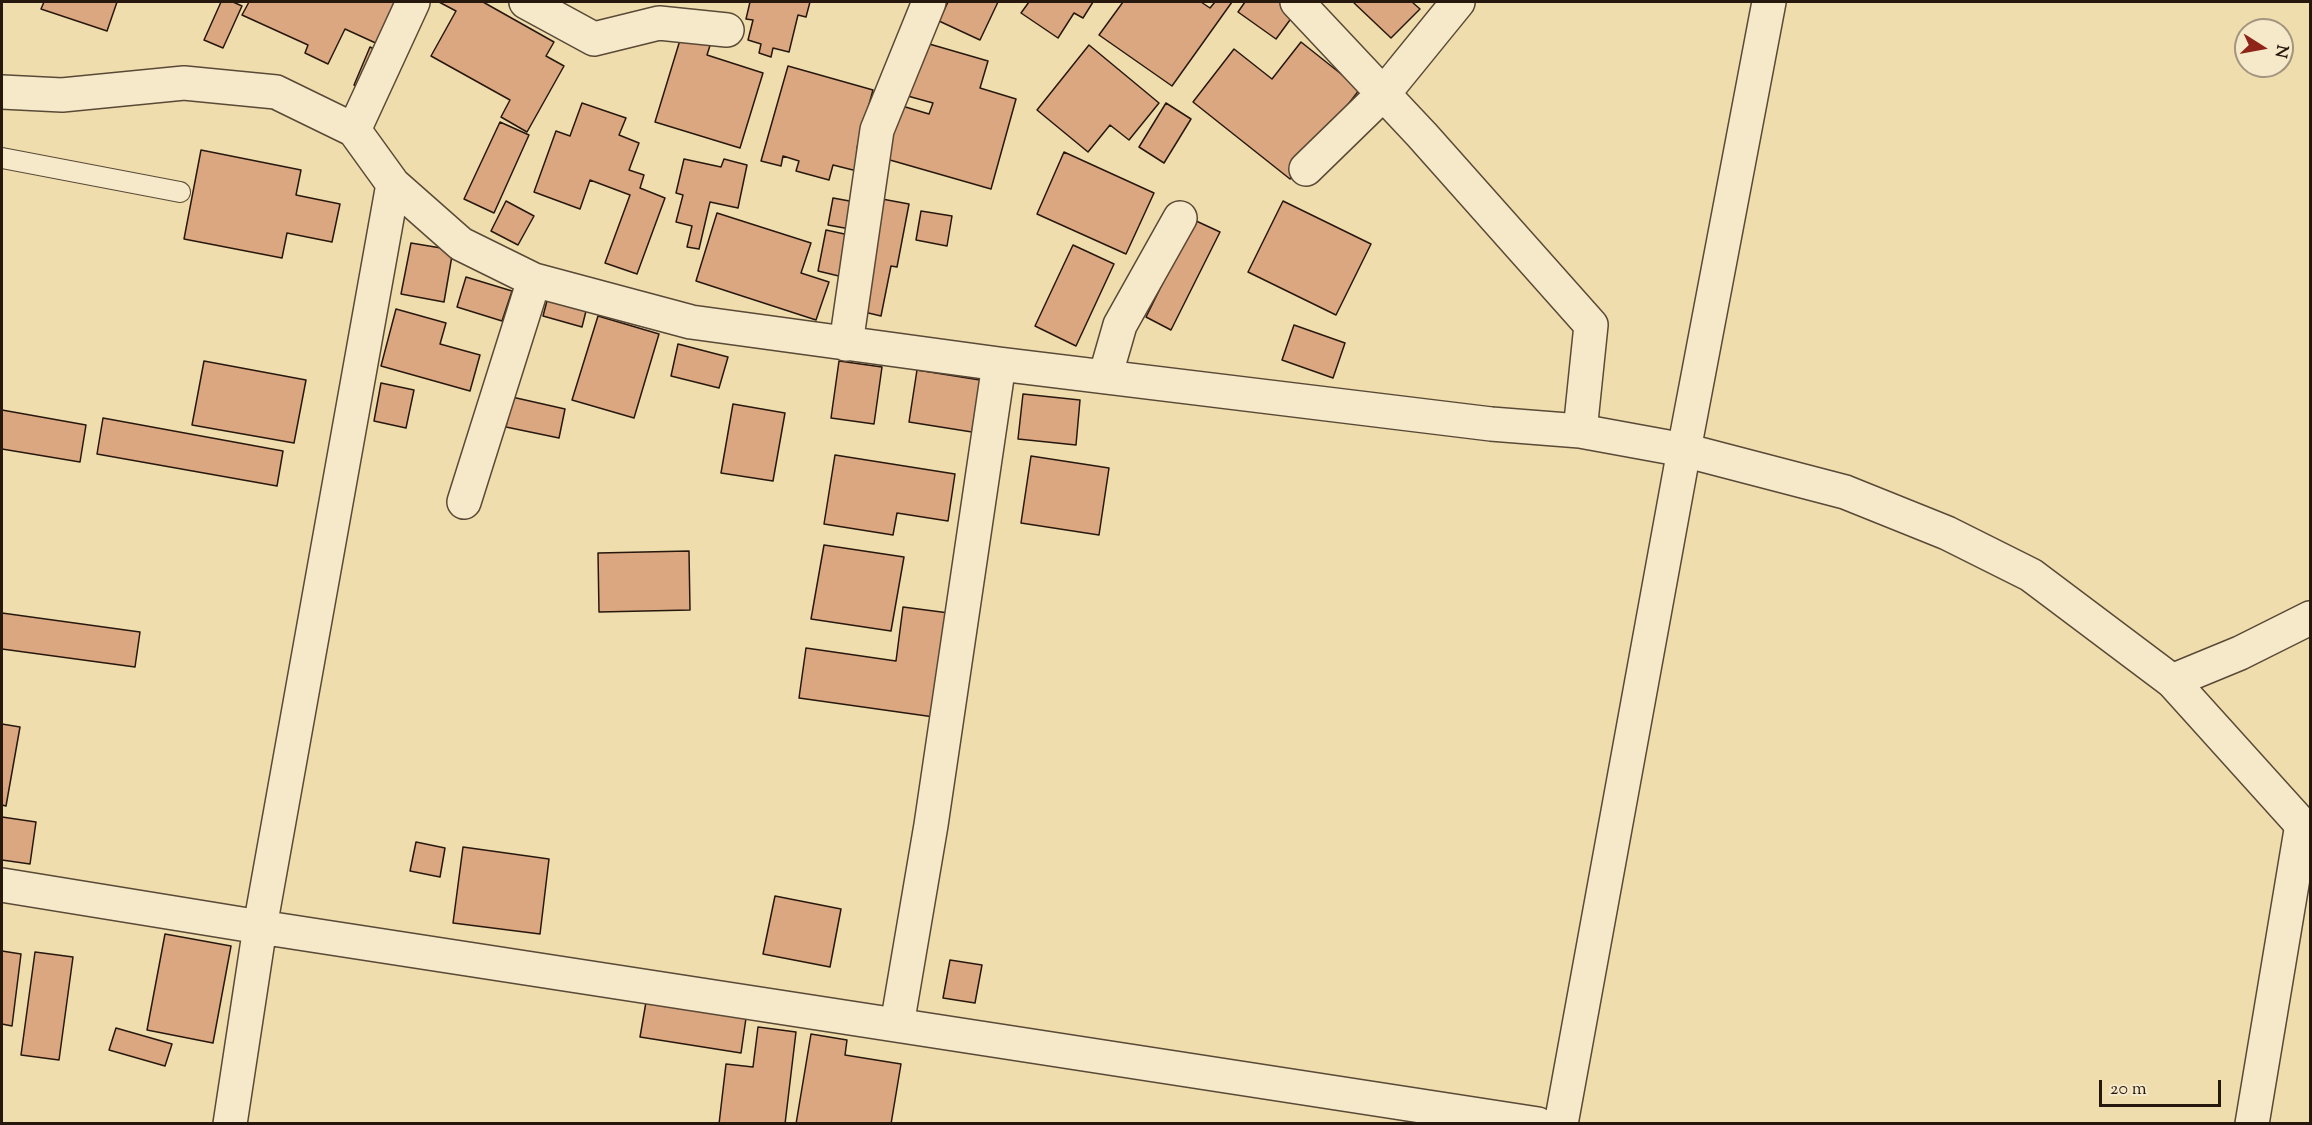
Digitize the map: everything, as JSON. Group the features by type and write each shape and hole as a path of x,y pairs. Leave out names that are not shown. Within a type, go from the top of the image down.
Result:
{"street":[{"path":"354,130 413,2"},
{"path":"526,2 594,39 659,22 727,30"},
{"path":"846,344 877,130 929,2"},
{"path":"1297,2 1384,93 1590,325 1580,431"},
{"path":"1306,169 1384,93 1458,2"},
{"path":"1560,1124 1769,2"},
{"path":"2,92 62,94 184,83 276,92 354,130 393,184 461,243 534,280 691,322 1105,377 1491,424 1580,431 1684,450 1845,492 1947,533 2031,575 2172,681 2306,829 2252,1124"},
{"path":"230,1124 260,927 393,184"},
{"path":"1105,377 1120,325 1180,218"},
{"path":"464,502 534,280"},
{"path":"897,1025 931,825 999,364"},
{"path":"2172,681 2240,653 2310,618"},
{"path":"2,885 260,927 1538,1124"}],"lane":[{"path":"2,158 180,192"}],"building":[{"path":"44,2 117,2 107,31 41,9"},
{"path":"221,2 233,2 242,6 223,48 204,40"},
{"path":"249,2 397,2 380,45 345,29 328,64 305,53 308,45 242,15"},
{"path":"439,2 483,2 554,42 546,56 564,66 527,132 501,117 510,100 431,56 456,11"},
{"path":"750,2 810,2 806,17 798,15 789,52 773,48 771,57 759,53 761,44 748,40 753,20 746,19"},
{"path":"948,2 998,2 980,40 939,21"},
{"path":"1029,2 1093,2 1083,18 1074,13 1058,38 1021,13"},
{"path":"1123,2 1201,2 1210,8 1215,2 1232,2 1172,86 1099,35"},
{"path":"1245,2 1288,2 1298,9 1276,39 1238,12"},
{"path":"1353,2 1412,2 1420,9 1391,38"},
{"path":"684,27 713,36 707,55 763,73 740,148 655,122"},
{"path":"919,41 988,61 980,88 1016,99 991,189 876,156 892,103 929,114 933,103 904,95"},
{"path":"1301,42 1360,89 1290,179 1193,102 1234,49 1272,79"},
{"path":"1089,45 1159,103 1129,140 1110,125 1088,152 1037,110"},
{"path":"370,47 378,51 363,89 354,85"},
{"path":"788,66 873,90 857,148 867,151 861,172 833,165 829,180 796,171 799,161 783,156 781,166 761,161"},
{"path":"582,103 626,118 619,135 639,143 629,170 644,175 640,188 665,198 637,274 605,263 630,195 590,180 580,209 534,192 556,131 570,136"},
{"path":"1166,103 1191,119 1164,163 1139,147"},
{"path":"500,122 529,135 494,213 464,199"},
{"path":"201,150 301,170 296,195 340,204 332,242 287,233 282,258 184,239"},
{"path":"1064,152 1154,193 1126,254 1037,214"},
{"path":"684,159 721,167 724,159 747,165 738,208 710,202 699,249 687,247 692,226 676,222 683,195 676,193"},
{"path":"833,198 855,202 850,229 828,225"},
{"path":"882,199 909,204 897,267 891,266 881,316 860,311"},
{"path":"506,201 534,216 518,245 491,231"},
{"path":"1283,201 1371,244 1336,315 1248,272"},
{"path":"921,211 952,216 947,246 916,240"},
{"path":"717,213 811,243 801,273 829,282 816,320 696,281"},
{"path":"1194,220 1220,232 1171,330 1146,317"},
{"path":"826,230 849,235 847,278 818,271"},
{"path":"411,243 453,250 444,302 401,294"},
{"path":"1073,245 1114,264 1076,346 1035,326"},
{"path":"466,277 512,291 502,321 457,307"},
{"path":"548,297 587,307 582,327 543,316"},
{"path":"396,309 446,323 440,344 480,355 470,391 381,366"},
{"path":"598,316 659,334 634,418 572,400"},
{"path":"1294,325 1345,343 1333,378 1282,360"},
{"path":"678,344 728,357 719,388 671,376"},
{"path":"204,361 306,380 294,443 192,425"},
{"path":"839,361 882,367 874,424 831,418"},
{"path":"917,370 980,380 972,432 909,422"},
{"path":"381,383 414,390 406,428 374,421"},
{"path":"1023,394 1080,400 1076,445 1018,439"},
{"path":"512,397 565,409 559,438 506,427"},
{"path":"733,404 785,413 773,481 721,473"},
{"path":"2,410 86,425 80,462 2,449"},
{"path":"103,418 283,451 277,486 97,454"},
{"path":"835,455 955,474 948,521 897,513 893,535 824,524"},
{"path":"1031,456 1109,468 1099,535 1021,523"},
{"path":"824,545 904,557 891,631 811,619"},
{"path":"689,551 690,610 599,612 598,553"},
{"path":"903,607 949,613 934,717 799,698 806,648 896,661"},
{"path":"2,613 140,632 135,667 2,649"},
{"path":"2,724 20,727 6,806 2,805"},
{"path":"2,817 36,822 30,864 2,860"},
{"path":"416,842 445,848 440,877 410,871"},
{"path":"463,847 549,859 540,934 453,923"},
{"path":"775,896 841,909 830,967 763,954"},
{"path":"165,934 231,946 213,1043 147,1030"},
{"path":"2,951 21,954 12,1026 2,1024"},
{"path":"35,952 73,957 59,1060 21,1055"},
{"path":"950,960 982,965 975,1003 943,998"},
{"path":"646,1002 746,1018 741,1053 640,1037"},
{"path":"758,1027 796,1032 785,1124 719,1124 726,1064 753,1067"},
{"path":"116,1028 172,1044 165,1066 109,1050"},
{"path":"811,1034 847,1040 845,1055 901,1064 891,1124 796,1124"}]}
